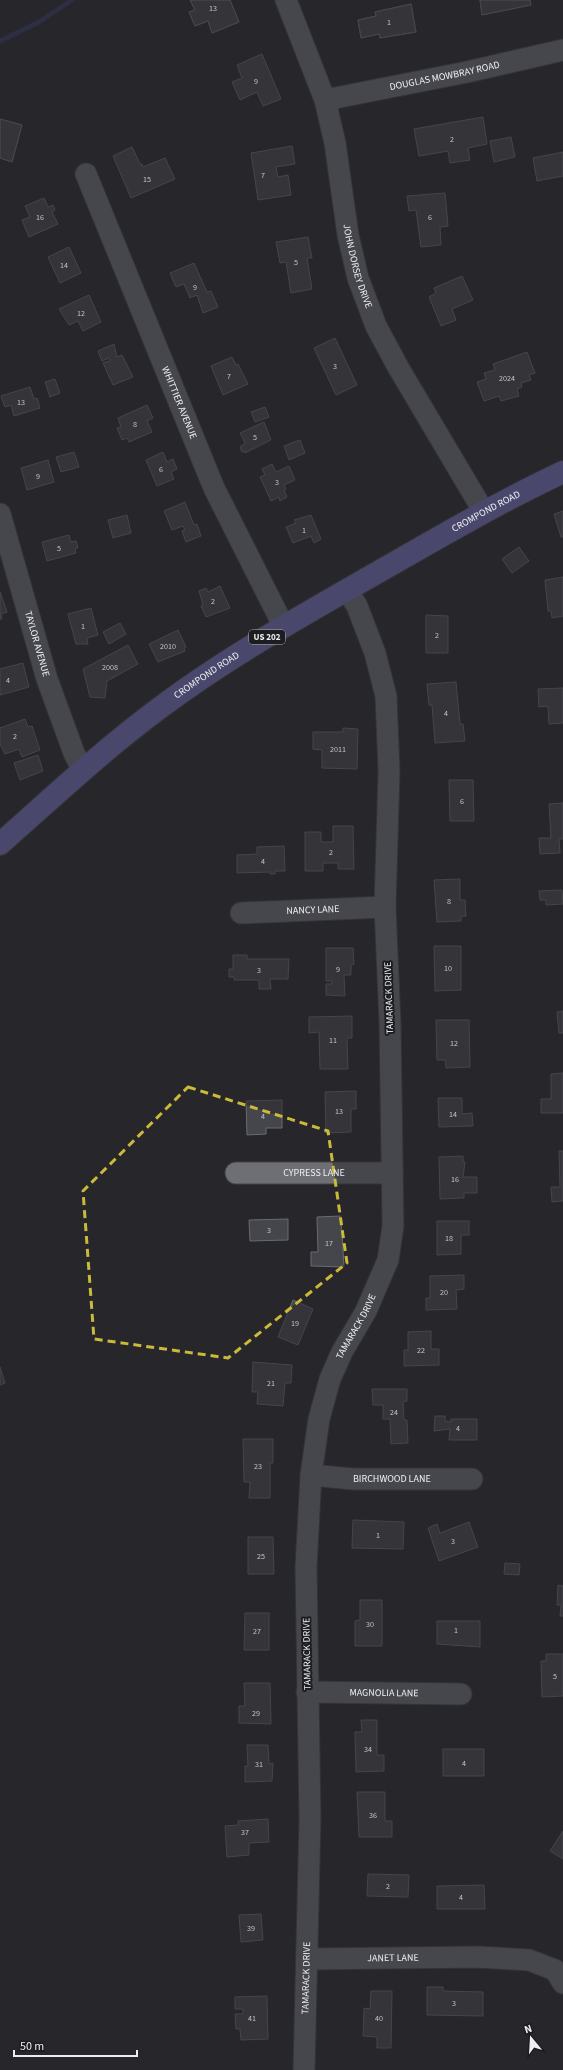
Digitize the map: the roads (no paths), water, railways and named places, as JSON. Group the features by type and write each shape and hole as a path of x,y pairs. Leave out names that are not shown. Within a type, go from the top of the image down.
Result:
{"main road":[{"name":"CROMPOND ROAD","path":"0,844 83,770 160,707 240,653 284,626 484,512 563,472"}],"street":[{"name":"JOHN DORSEY DRIVE","path":"286,0 325,100 335,143 350,242 358,278 376,326 398,367 484,512"},
{"name":"DOUGLAS MOWBRAY ROAD","path":"325,100 467,72 563,50"},
{"name":"WHITTIER AVENUE","path":"86,174 214,488 284,626"},
{"name":"TAYLOR AVENUE","path":"0,514 47,679 74,753 83,770"},
{"name":"TAMARACK DRIVE","path":"304,2070 310,1819 306,1566 311,1475 319,1419 330,1379 342,1352 366,1311 388,1260 393,1226 390,1022 385,907 389,771 386,696 374,653 357,606 347,590"},
{"name":"NANCY LANE","path":"241,913 385,907"},
{"name":"CYPRESS LANE","path":"236,1173 392,1173"},
{"name":"BIRCHWOOD LANE","path":"311,1475 353,1479 472,1479"},
{"name":"MAGNOLIA LANE","path":"307,1692 461,1694"},
{"name":"JANET LANE","path":"307,1959 478,1957 529,1960 556,1970 563,1983"}],"waterway":[{"path":"0,41 39,22 72,0"}]}
